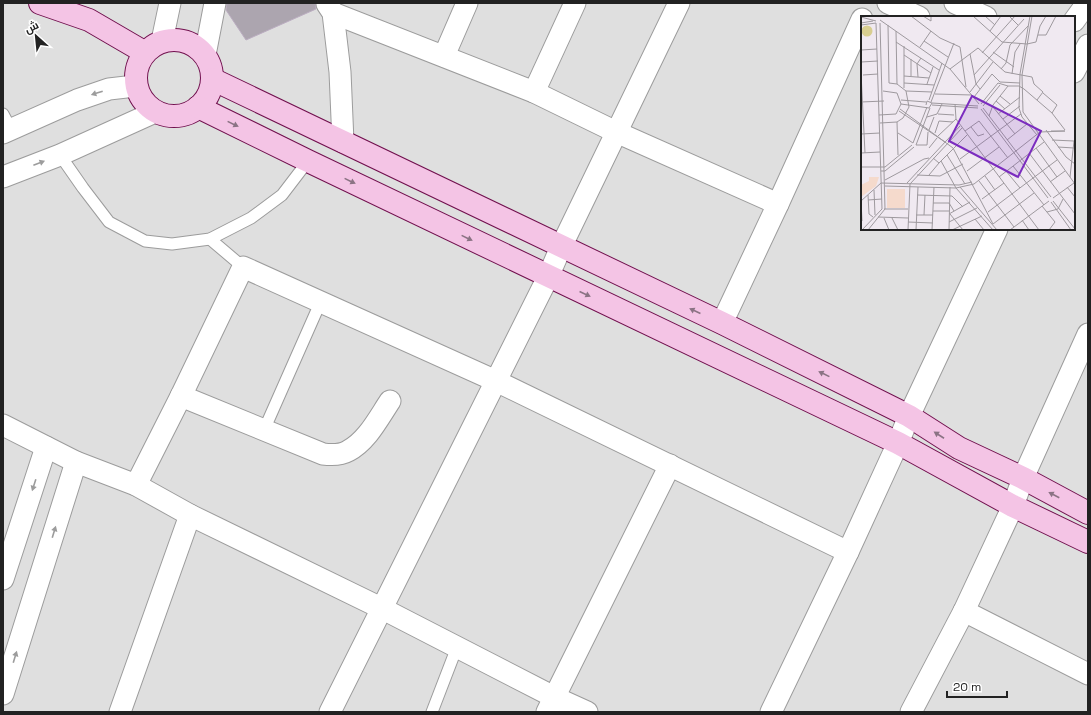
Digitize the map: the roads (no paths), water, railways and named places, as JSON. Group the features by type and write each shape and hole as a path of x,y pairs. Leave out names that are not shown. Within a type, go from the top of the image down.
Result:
{"street":[{"path":"40,3 89,20 153,47 170,39 186,41 197,46 206,55 211,67 212,79 207,97 191,112 179,116 167,116 155,112 142,101 136,86 136,69 153,47 170,3"},
{"path":"206,55 215,3"},
{"path":"444,56 467,3"},
{"path":"534,92 575,3"},
{"path":"330,712 548,277 616,132 680,3"},
{"path":"863,16 869,3"},
{"path":"888,3 917,16"},
{"path":"955,3 984,16"},
{"path":"1075,20 1087,3"},
{"path":"330,8 534,92 616,132 778,204"},
{"path":"330,8 340,72 343,142"},
{"path":"722,323 778,204 861,20"},
{"path":"212,79 722,323 909,416 959,448 1023,478 1088,513"},
{"path":"1075,80 1088,80"},
{"path":"6,125 109,89 136,86"},
{"path":"198,107 548,277 898,443 1013,506 1088,542"},
{"path":"3,177 60,155 155,112"},
{"path":"771,712 848,552 909,416 997,230"},
{"path":"136,485 243,267 496,381 848,552"},
{"path":"911,712 964,611 1013,506 1023,478 1085,346"},
{"path":"181,396 323,454 334,455 347,452 363,440 390,401"},
{"path":"3,425 76,462 136,485 190,515 381,608 457,647 550,704 587,712"},
{"path":"3,579 46,448"},
{"path":"3,694 76,462"},
{"path":"550,704 670,465"},
{"path":"120,712 190,515"},
{"path":"964,611 1088,674"}],"lane":[{"path":"60,155 109,222 145,241 172,244 210,239 251,218 282,195 308,161"},
{"path":"210,239 243,267"},
{"path":"264,430 321,301"},
{"path":"432,712 457,647"}]}
